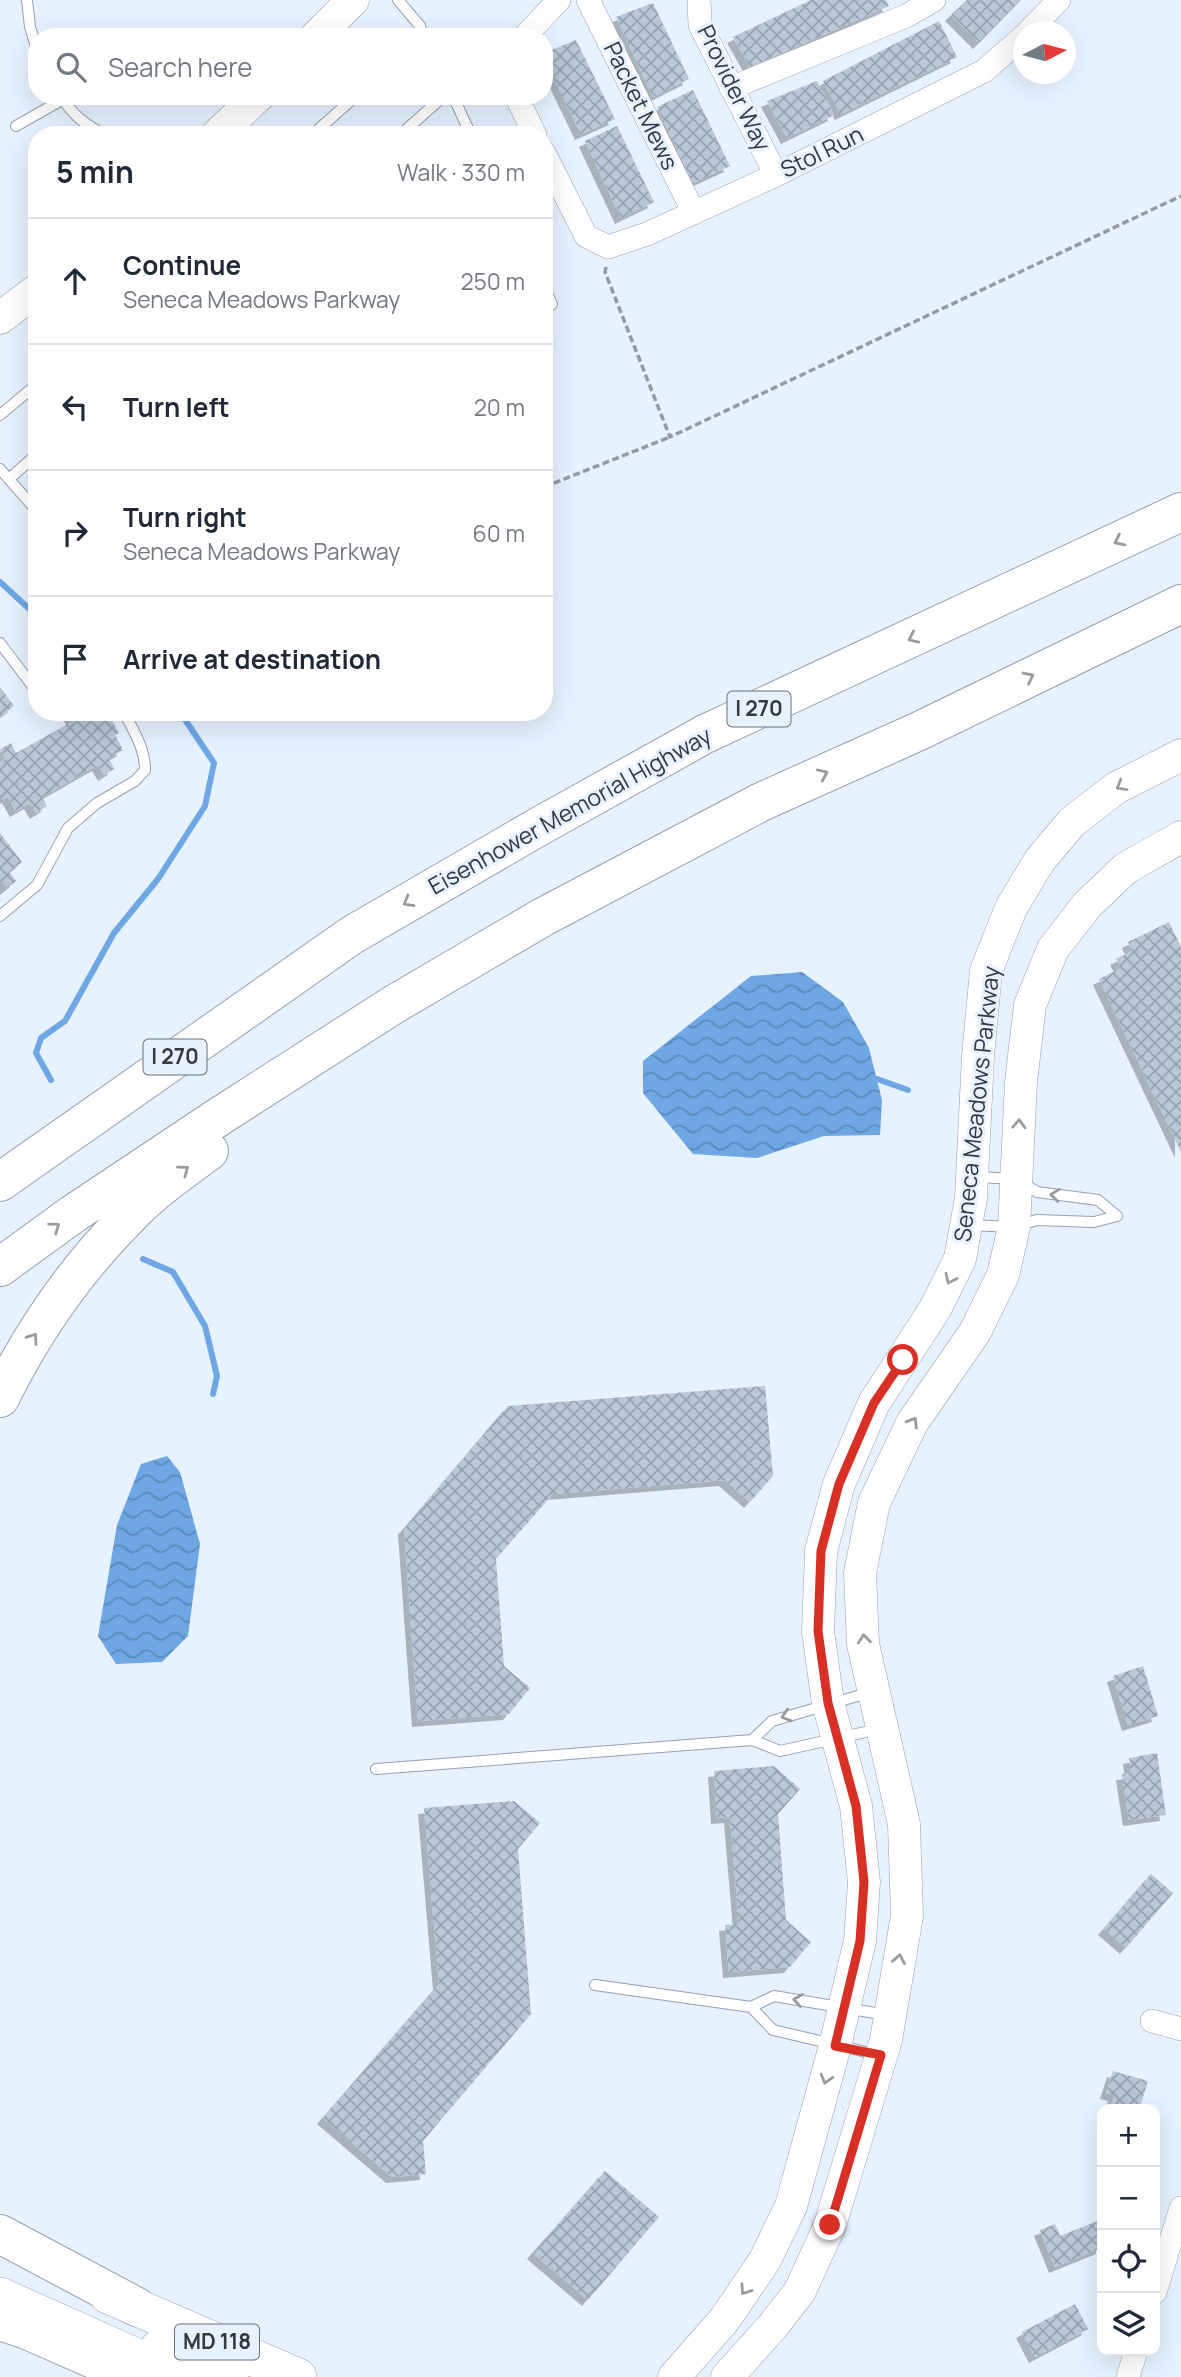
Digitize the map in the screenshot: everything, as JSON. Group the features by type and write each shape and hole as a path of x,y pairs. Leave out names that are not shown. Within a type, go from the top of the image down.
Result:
{"highway":[{"name":"Eisenhower Memorial Highway","path":"0,1182 352,934 538,827 705,734 1181,512"},
{"path":"0,1267 73,1214 220,1116 393,1005 544,917 761,802 917,732 1181,604"},
{"path":"0,1398 21,1356 92,1257 131,1213 178,1174 232,1135 393,1031 553,936 761,802"},
{"path":"0,1147 171,1034 352,934"},
{"path":"0,2234 137,2307"},
{"path":"0,2321 27,2330 134,2377"}],"main road":[{"name":"MD 118","path":"0,2251 298,2377"},
{"name":"MD 118","path":"0,2296 181,2377"},
{"path":"69,2325 164,2351 230,2377"}],"street":[{"path":"326,28 353,0"},
{"path":"533,28 559,0"},
{"name":"Packet Mews","path":"588,0 694,213"},
{"name":"Provider Way","path":"699,0 700,25 776,175"},
{"path":"731,88 906,16 934,0"},
{"path":"1039,21 1059,0"},
{"name":"Stol Run","path":"608,247 647,234 776,175 984,71 1013,46"},
{"path":"226,126 249,105"},
{"path":"521,105 531,126"},
{"path":"553,171 586,236 608,247"},
{"path":"0,318 28,297"},
{"name":"Seneca Meadows Parkway","path":"674,2377 725,2319 765,2260 791,2206 835,2046 860,1941 864,1882 856,1806 828,1703 818,1631 821,1551 839,1484 874,1403 935,1309 960,1259 972,1177 978,1056 986,971 1011,908 1040,860 1072,822 1116,788 1181,755"},
{"name":"Seneca Meadows Parkway","path":"727,2377 800,2291 830,2225 881,2055 907,1916 904,1824 863,1644 860,1573 874,1503 912,1423 975,1332 1003,1275 1014,1227 1021,1082 1030,1005 1053,949 1087,905 1126,868 1181,837"},
{"path":"1152,2021 1181,2029"},
{"path":"1160,2276 1181,2208"},
{"path":"1128,2377 1134,2356"}],"lane":[{"path":"27,0 30,28"},
{"path":"398,0 421,28"},
{"path":"16,126 53,105"},
{"path":"68,105 85,126"},
{"path":"323,126 346,105"},
{"path":"410,126 434,105"},
{"path":"457,105 467,126"},
{"path":"0,415 28,392"},
{"path":"9,479 28,462"},
{"path":"0,469 28,501"},
{"path":"0,643 28,680"},
{"path":"0,916 37,885 68,828 97,803 135,781 145,770 142,746 129,721"},
{"path":"966,1225 1014,1227 1037,1220 1094,1222 1117,1216 1098,1200 1037,1192 1017,1179 972,1177"},
{"path":"752,1740 772,1721 874,1692"},
{"path":"376,1769 752,1740 780,1751 882,1728"},
{"path":"595,1985 751,2007 774,1996 890,2015"},
{"path":"751,2007 773,2030 881,2055"}],"path":[{"path":"553,483 670,437 1181,196"},
{"path":"608,247 605,272 670,437"}],"water":[{"path":"802,972 843,1002 869,1048 882,1100 880,1135 824,1136 757,1158 693,1154 643,1093 643,1061 751,976"},
{"path":"167,1456 180,1472 200,1544 188,1636 162,1662 116,1664 98,1636 117,1525 141,1464"}],"building":[{"path":"811,0 886,0 889,6 750,67 733,37"},
{"path":"967,0 1021,0 979,43 951,15"},
{"path":"653,3 689,79 653,97 616,17"},
{"path":"939,21 957,57 841,114 823,81"},
{"path":"576,40 615,119 581,134 553,76 553,49"},
{"path":"817,81 834,115 787,138 767,101"},
{"path":"693,90 730,166 693,183 657,107"},
{"path":"617,126 654,202 621,218 585,141"},
{"path":"0,687 14,706 0,717"},
{"path":"73,721 112,721 119,733 115,735 123,750 109,758 114,769 104,775 98,765 42,797 47,806 36,813 30,803 16,811 8,797 2,800 0,796 0,762 5,759 0,749 11,743 16,753"},
{"path":"0,833 22,862 9,872 16,881 6,889 0,881"},
{"path":"1169,922 1181,947 1181,1152 1099,979 1121,968 1116,959 1132,951 1128,942"},
{"path":"765,1386 773,1476 750,1502 725,1480 553,1494 496,1559 504,1666 530,1688 509,1714 418,1721 404,1529 508,1406"},
{"path":"1143,1666 1158,1716 1128,1725 1113,1676"},
{"path":"1157,1753 1166,1815 1129,1820 1122,1774 1131,1773 1129,1758"},
{"path":"774,1766 800,1789 778,1814 786,1920 811,1942 790,1967 729,1972 725,1925 739,1924 730,1817 717,1818 714,1771"},
{"path":"514,1801 540,1823 518,1849 531,2014 423,2141 426,2174 392,2177 323,2118 439,1984 424,1808"},
{"path":"1151,1874 1173,1893 1126,1948 1104,1929"},
{"path":"1113,2071 1148,2081 1141,2104 1111,2104 1114,2095 1106,2093"},
{"path":"605,2171 659,2217 588,2300 533,2253"},
{"path":"1097,2221 1097,2250 1055,2267 1040,2230 1055,2224 1060,2236"},
{"path":"1075,2304 1088,2329 1035,2357 1022,2332"}],"waterway":[{"path":"0,582 28,608"},
{"path":"51,1080 36,1053 41,1038 65,1021 114,933 158,879 205,806 214,763 186,721"},
{"path":"877,1079 908,1090"},
{"path":"143,1259 173,1272 205,1326 217,1376 213,1394"}],"route":[{"path":"830,2225 881,2055 835,2046 860,1941 864,1882 856,1806 828,1703 818,1631 821,1551 839,1484 874,1403 903,1360"}]}
